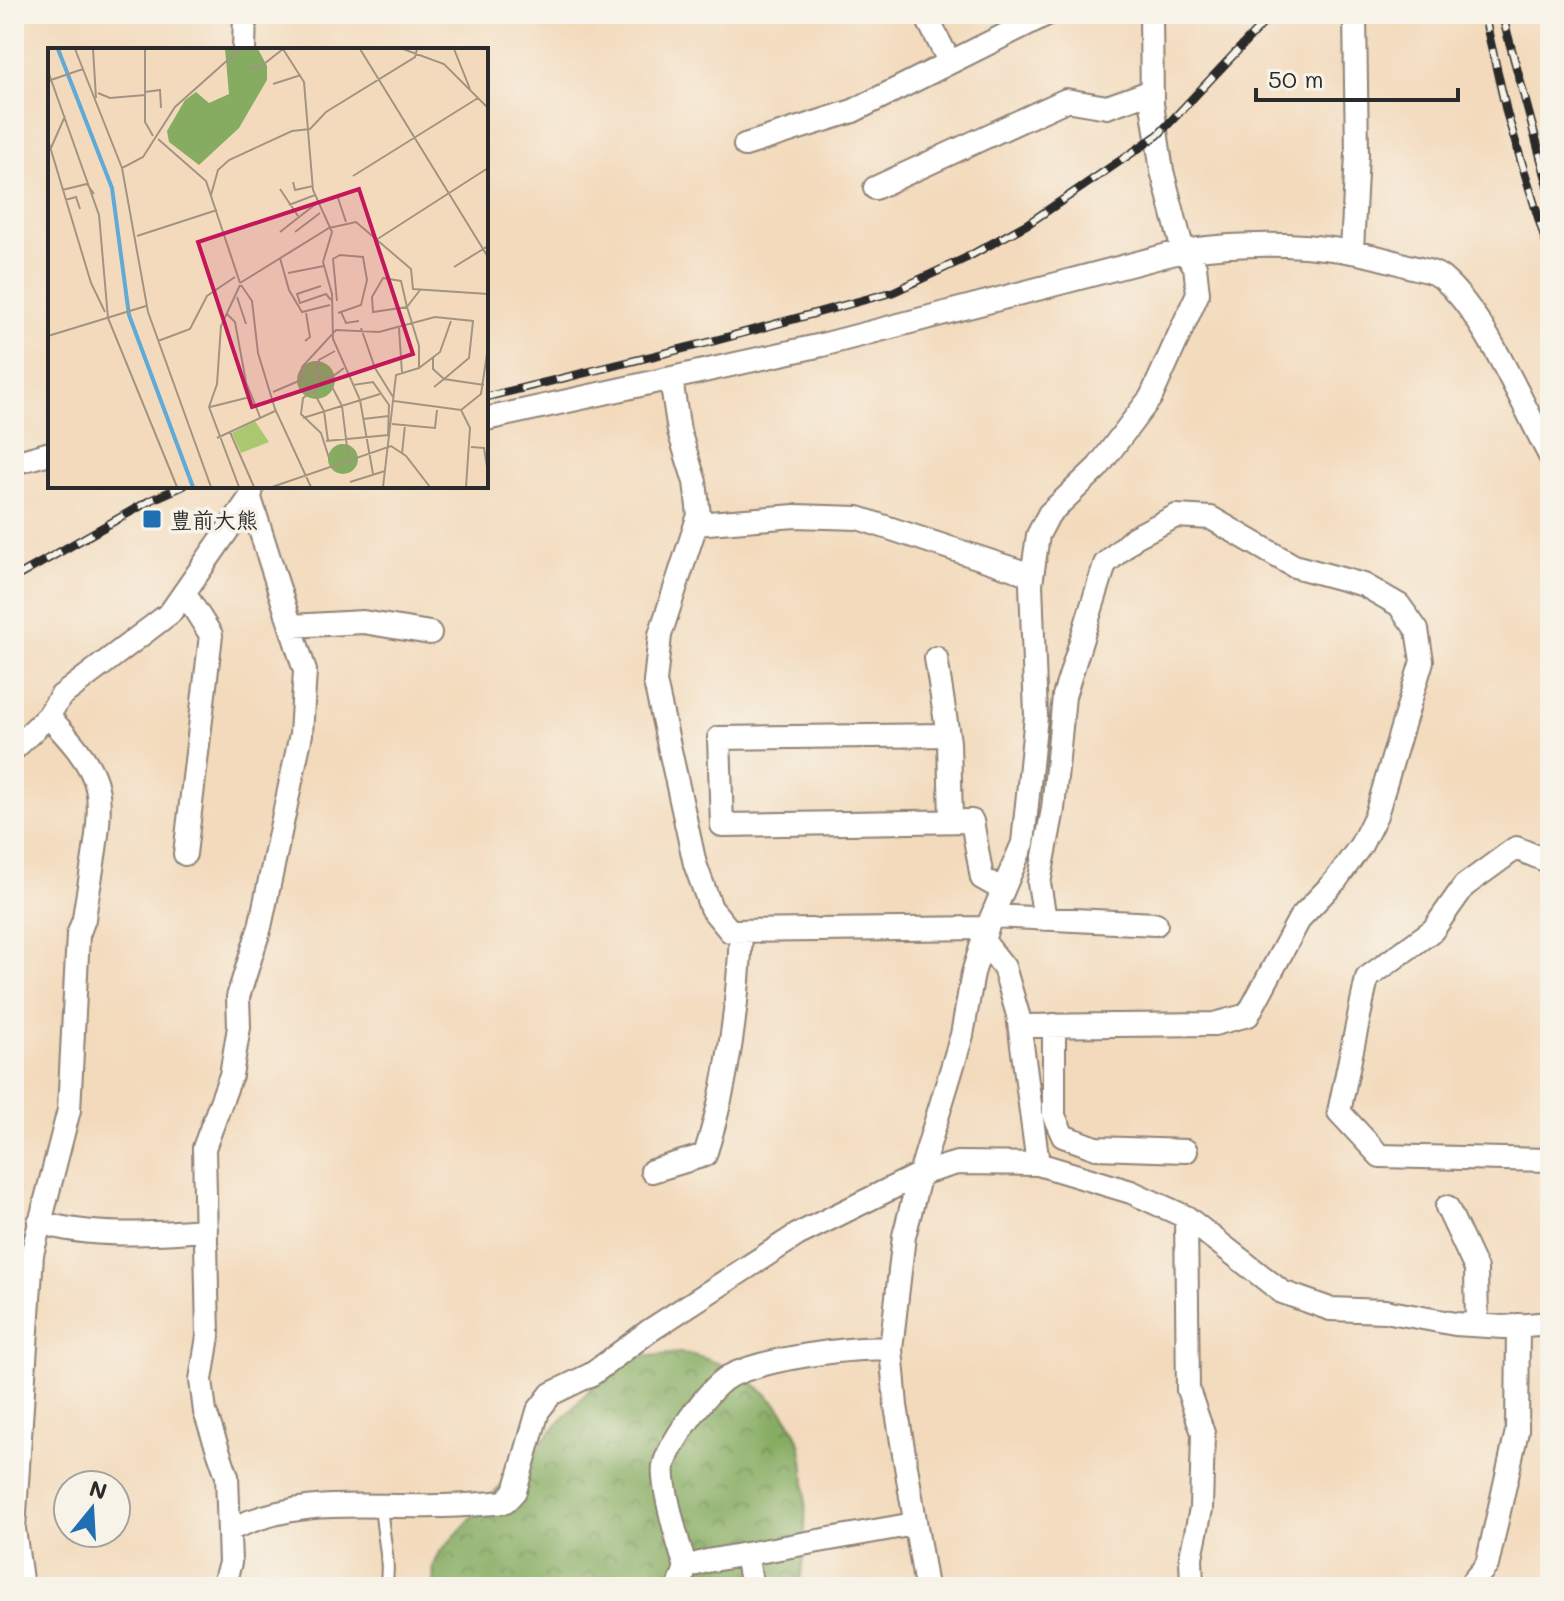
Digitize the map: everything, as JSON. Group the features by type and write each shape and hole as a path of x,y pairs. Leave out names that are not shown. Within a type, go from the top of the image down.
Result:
{"street":[{"path":"244,48 245,14"},
{"path":"925,14 949,61"},
{"path":"745,145 853,111 1047,14"},
{"path":"926,1587 914,1524 891,1349 904,1236 920,1174 962,1035 973,973 1023,843 1036,716 1032,575 1038,535 1049,514 1098,467 1151,397 1198,293 1195,266 1183,251 1162,171 1152,91 1151,14"},
{"path":"1352,250 1357,154 1355,14"},
{"path":"875,188 1066,100 1107,107 1152,91"},
{"path":"488,419 822,345 1183,251 1226,245 1330,245 1440,276 1471,309 1550,456"},
{"path":"671,379 679,431 695,482 699,515 660,635 655,682 695,864 711,908 730,931 988,929 1045,919 1156,924"},
{"path":"14,463 48,454"},
{"path":"14,749 48,716 61,696 170,613 251,492"},
{"path":"223,1587 230,1563 227,1476 205,1412 201,1380 208,1336 204,1148 231,1075 239,1027 238,997 260,927 301,734 305,671 251,492"},
{"path":"696,524 795,516 858,518 1032,575"},
{"path":"1020,1026 1214,1024 1248,1015 1300,918 1336,880 1376,815 1422,661 1417,630 1399,605 1364,585 1294,566 1211,518 1176,516 1135,537 1105,564 1064,696 1053,809 1039,883 1045,919"},
{"path":"185,594 211,635 185,854"},
{"path":"291,626 363,622 430,633"},
{"path":"936,658 948,735 951,820"},
{"path":"22,1587 14,1507 32,1254 69,1110 78,935 84,919 98,806 97,786 90,771 48,716"},
{"path":"948,735 719,738 722,825 972,821 982,878 1003,890"},
{"path":"1550,862 1516,848 1464,886 1433,930 1367,978 1339,1112 1380,1156 1550,1160"},
{"path":"988,929 1004,967 1020,1026 1038,1164"},
{"path":"652,1171 705,1155 722,1094 739,978 741,932"},
{"path":"1054,1025 1054,1116 1063,1136 1096,1148 1186,1151"},
{"path":"231,1529 252,1520 315,1505 505,1502 515,1491 538,1411 551,1394 592,1374 649,1331 797,1235 920,1174 957,1163 1038,1164 1131,1192 1186,1217 1282,1292 1330,1309 1385,1311 1477,1325 1550,1323"},
{"path":"1447,1207 1476,1269 1477,1325"},
{"path":"1186,1217 1188,1390 1203,1433 1201,1509 1191,1557 1192,1587"},
{"path":"39,1222 55,1227 151,1234 206,1230"},
{"path":"1468,1587 1487,1565 1517,1431 1518,1325"},
{"path":"891,1349 867,1347 748,1367 724,1379 679,1433 663,1469 682,1577 746,1554 914,1524"},
{"path":"746,1554 752,1587"}],"lane":[{"path":"381,1505 381,1533 388,1577 385,1587"}],"green space":[{"path":"681,1353 716,1363 749,1380 777,1405 797,1435 803,1466 805,1510 798,1587 435,1587 433,1568 440,1552 607,1371 629,1358"}],"railway":[{"path":"488,397 706,343 893,292 966,258 1029,223 1158,135 1272,14"},
{"path":"1484,14 1507,114 1550,256"},
{"path":"1502,14 1550,192"},
{"path":"14,578 151,500 178,488"}],"place":[{"name":"豊前大熊","path":"152,519"}]}
